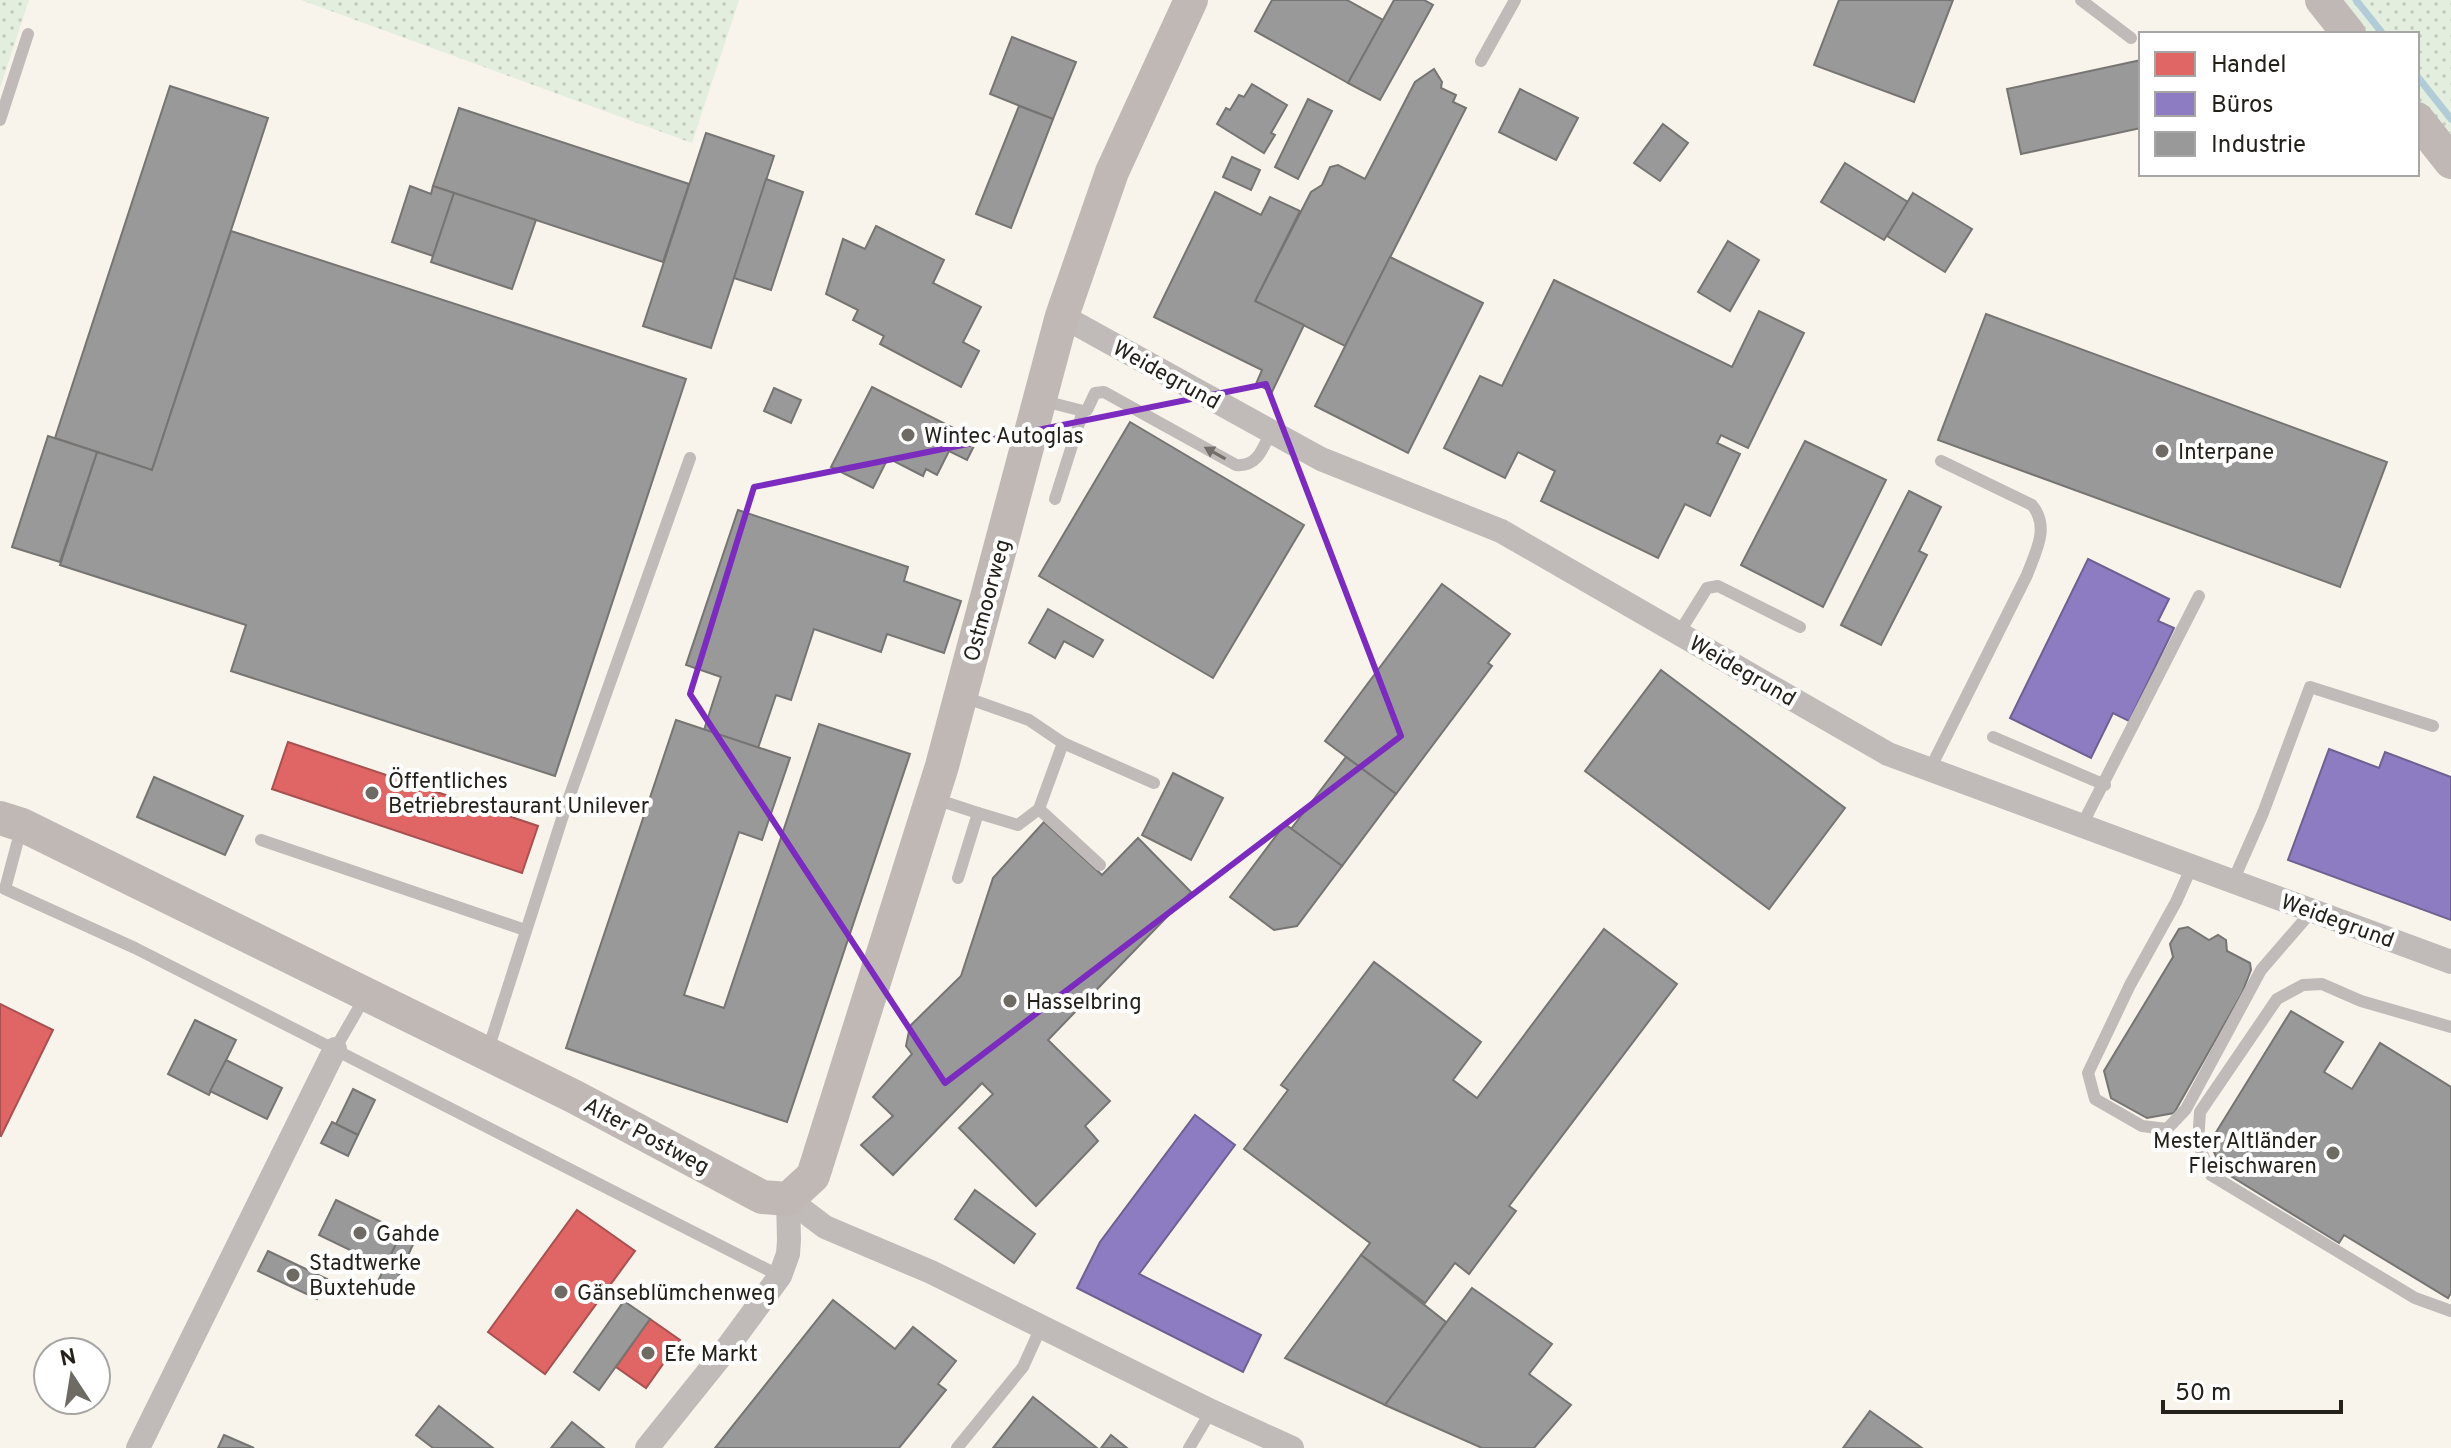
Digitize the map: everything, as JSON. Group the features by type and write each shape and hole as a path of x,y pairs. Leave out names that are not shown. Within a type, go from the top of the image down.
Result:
{"street":[{"name":"Ostmoorweg","path":"788,1199 813,1176 932,798 1062,316 1112,172 1191,0"},
{"path":"2322,0 2347,32"},
{"path":"2419,122 2451,162"},
{"name":"Weidegrund","path":"1062,316 1321,459 1501,531 1888,754 2451,962"},
{"name":"Alter Postweg","path":"11,822 575,1097 762,1197 788,1199 825,1227 931,1272 1292,1448"},
{"path":"138,1448 335,1049"},
{"path":"647,1448 780,1276 788,1254 788,1199"}],"lane":[{"path":"1481,61 1515,0"},
{"path":"2081,0 2131,38"},
{"path":"0,120 28,34"},
{"path":"1055,499 1083,411 1087,410 1095,393 1104,392 1236,465 1256,459 1271,431"},
{"path":"1040,400 1083,411"},
{"path":"486,1053 566,806 690,458"},
{"path":"1930,769 2027,575 2039,544 2042,526 2032,505 1941,461"},
{"path":"1679,633 1707,588 1718,586 1800,627"},
{"path":"2082,825 2199,596"},
{"path":"2233,881 2263,813 2310,687 2433,726"},
{"path":"961,696 1029,720 1063,743 1154,783"},
{"path":"1993,737 2105,785"},
{"path":"932,798 1018,825 1039,809 1063,743"},
{"path":"1039,809 1100,865"},
{"path":"958,878 978,813"},
{"path":"11,822 12,868 5,889 135,948 780,1276"},
{"path":"261,840 525,930"},
{"path":"2192,866 2088,1073 2095,1099 2142,1126 2167,1129 2186,1109 2261,970 2312,911"},
{"path":"2451,1027 2361,1001 2322,984 2303,985 2277,999 2200,1112 2198,1143 2211,1175 2415,1298 2451,1311"},
{"path":"335,1049 366,994"},
{"path":"957,1448 1023,1367 1042,1325"},
{"path":"1189,1448 1211,1411"}],"highlighted area":[{"path":"1266,384 1401,736 945,1083 690,694 754,487"}],"green space":[{"path":"0,0 29,0 0,88"},
{"path":"301,0 739,0 692,143"},
{"path":"2337,0 2451,0 2451,145 2419,103 2419,32 2362,32"}],"building: Handel":[{"path":"288,742 538,826 522,873 272,789"},
{"path":"0,1004 53,1030 1,1136 0,1136"},
{"name":"Gänseblümchenweg","path":"577,1210 635,1251 545,1374 488,1332"},
{"name":"Efe Markt","path":"650,1319 680,1340 646,1388 616,1367"}],"building: Büros":[{"path":"2088,559 2169,599 2158,621 2174,628 2129,721 2113,713 2091,758 2010,718"},
{"path":"2329,749 2379,768 2385,752 2451,777 2451,920 2288,860"},
{"path":"1195,1115 1235,1145 1139,1274 1261,1335 1243,1372 1077,1288 1100,1242"}],"building: Industrie":[{"path":"1272,0 1347,0 1383,20 1348,83 1255,31"},
{"path":"1394,0 1424,0 1433,5 1380,100 1348,83"},
{"path":"1839,0 1953,0 1914,102 1814,65"},
{"path":"1012,37 1076,62 1053,119 990,94"},
{"path":"2139,60 2139,128 2021,154 2007,89"},
{"path":"1434,69 1442,82 1441,88 1456,95 1453,102 1466,108 1345,346 1255,301 1311,192 1322,185 1330,167 1338,165 1365,179 1415,82"},
{"path":"1252,84 1287,105 1264,153 1217,124 1226,108 1230,110 1239,95 1244,97"},
{"path":"170,86 268,118 152,470 55,438"},
{"path":"1520,89 1578,118 1556,160 1499,132"},
{"path":"1308,99 1332,111 1298,179 1275,167"},
{"path":"1019,106 1053,119 1011,228 976,214"},
{"path":"459,108 689,184 663,262 433,186"},
{"path":"1663,124 1688,143 1660,181 1634,163"},
{"path":"706,133 774,156 711,348 643,326"},
{"path":"1232,157 1260,170 1251,190 1223,177"},
{"path":"1845,163 1908,202 1884,240 1821,202"},
{"path":"766,179 803,192 771,290 734,278"},
{"path":"410,186 431,194 433,186 454,193 433,256 392,242"},
{"path":"1215,192 1261,215 1270,197 1300,211 1255,301 1304,325 1272,392 1256,384 1262,370 1154,317"},
{"path":"454,193 536,220 512,289 431,262"},
{"path":"1913,193 1972,229 1945,272 1887,236"},
{"path":"876,226 944,260 933,283 981,307 963,342 979,351 961,387 880,344 884,336 853,320 858,310 826,294 843,239 865,249"},
{"path":"231,231 686,379 555,776 231,671 246,625 60,565 97,452 152,470"},
{"path":"1728,241 1759,260 1730,311 1698,292"},
{"path":"1390,257 1483,303 1408,453 1315,406"},
{"path":"1554,280 1732,367 1759,311 1804,333 1748,448 1721,435 1717,443 1740,454 1710,516 1685,504 1658,558 1541,501 1555,471 1518,452 1505,478 1444,448 1480,376 1502,386"},
{"name":"Interpane","path":"1986,314 2387,462 2340,587 1938,440"},
{"name":"Wintec Autoglas","path":"872,387 977,440 967,460 949,451 937,475 926,469 923,476 888,458 873,488 831,467"},
{"path":"774,388 801,400 791,423 764,411"},
{"path":"1130,422 1304,525 1213,678 1039,576"},
{"path":"48,436 97,452 60,562 12,547"},
{"path":"1805,441 1886,480 1823,607 1741,565"},
{"path":"1909,491 1941,507 1919,551 1927,555 1881,645 1841,625"},
{"path":"738,510 908,567 904,581 961,601 944,653 887,634 881,652 814,629 791,700 776,695 758,748 704,730 721,677 686,665"},
{"path":"1442,584 1510,634 1488,663 1492,666 1396,794 1325,741"},
{"path":"1048,609 1103,640 1093,657 1064,641 1055,658 1029,643"},
{"path":"1661,670 1845,808 1769,909 1585,771"},
{"path":"676,720 790,758 762,840 739,832 684,995 724,1008 819,724 910,754 787,1122 566,1048"},
{"path":"1346,757 1396,794 1342,866 1291,829"},
{"path":"1173,773 1223,798 1191,860 1142,835"},
{"path":"154,777 243,816 225,855 137,817"},
{"name":"Hasselbring","path":"1044,822 1102,875 1138,838 1191,892 1048,1040 1110,1101 1085,1126 1098,1141 1036,1206 959,1128 993,1094 982,1083 893,1175 861,1145 893,1116 873,1097 912,1054 906,1046 910,1026 961,976 993,878"},
{"path":"1285,824 1342,866 1297,926 1274,930 1230,897"},
{"path":"2188,927 2209,940 2218,935 2226,940 2227,951 2250,963 2251,970 2242,993 2174,1113 2147,1118 2111,1098 2104,1071 2173,957 2170,944 2179,929"},
{"path":"1604,929 1677,984 1509,1206 1516,1211 1469,1274 1455,1263 1425,1303 1361,1255 1370,1243 1244,1149 1288,1090 1281,1085 1374,962 1481,1042 1453,1080 1477,1098"},
{"name":"Mester Altländer Fleischwaren","path":"2291,1011 2343,1042 2324,1072 2352,1089 2380,1043 2451,1087 2451,1293 2448,1298 2344,1235 2339,1243 2229,1175 2219,1164 2210,1142"},
{"path":"195,1020 236,1040 209,1095 168,1074"},
{"path":"226,1060 282,1088 267,1119 210,1091"},
{"path":"353,1089 375,1100 358,1135 336,1124"},
{"path":"332,1122 358,1135 348,1156 321,1143"},
{"path":"975,1190 1035,1234 1014,1263 955,1219"},
{"name":"Gahde","path":"336,1200 402,1232 385,1267 319,1235"},
{"path":"402,1232 416,1238 393,1288 378,1281"},
{"name":"Stadtwerke Buxtehude","path":"268,1251 327,1279 317,1299 258,1271"},
{"path":"1361,1255 1446,1322 1385,1405 1285,1358"},
{"path":"1472,1288 1552,1344 1529,1374 1571,1405 1534,1448 1482,1448 1385,1405"},
{"path":"833,1300 895,1349 913,1327 956,1361 938,1384 946,1390 899,1448 715,1448"},
{"path":"624,1301 650,1319 599,1390 574,1372"},
{"path":"1033,1397 1097,1448 993,1448"},
{"path":"439,1406 493,1448 433,1448 416,1435"},
{"path":"1870,1411 1922,1448 1843,1448"},
{"path":"572,1422 604,1448 551,1448"},
{"path":"224,1435 254,1448 218,1448"},
{"path":"1111,1435 1127,1448 1101,1448"}],"waterway":[{"path":"2356,0 2381,32"},
{"path":"2419,79 2451,119"}],"place":[{"name":"Wintec Autoglas","path":"908,435"},
{"name":"Interpane","path":"2162,451"},
{"name":"Öffentliches Betriebrestaurant Unilever","path":"372,793"},
{"name":"Hasselbring","path":"1010,1001"},
{"name":"Mester Altländer Fleischwaren","path":"2333,1153"},
{"name":"Gahde","path":"360,1233"},
{"name":"Stadtwerke Buxtehude","path":"293,1275"},
{"name":"Gänseblümchenweg","path":"561,1292"},
{"name":"Efe Markt","path":"648,1353"}]}
